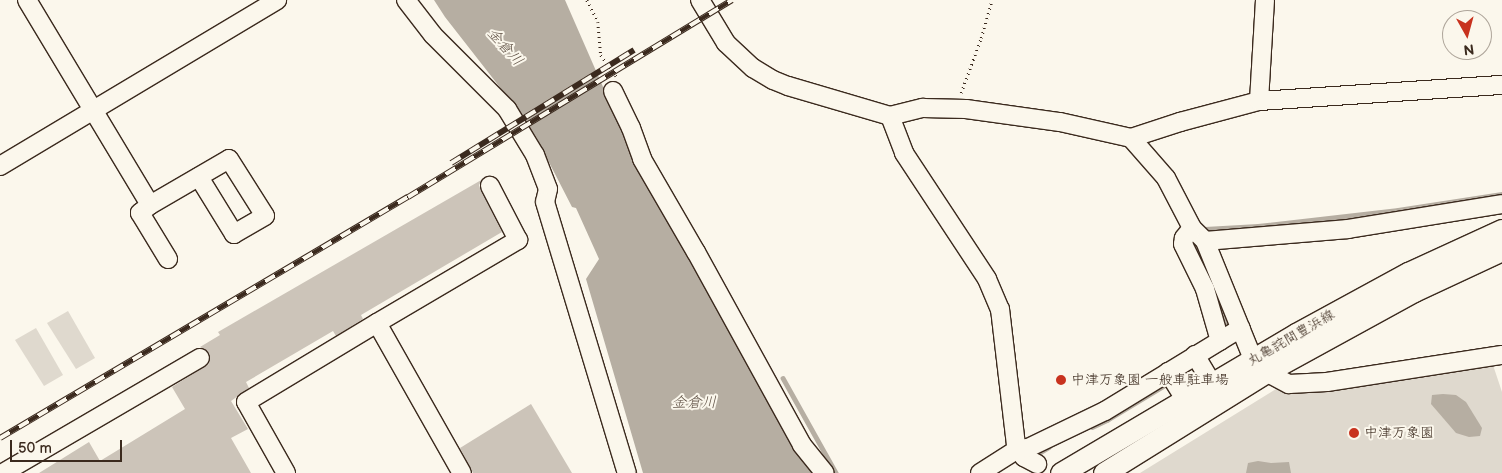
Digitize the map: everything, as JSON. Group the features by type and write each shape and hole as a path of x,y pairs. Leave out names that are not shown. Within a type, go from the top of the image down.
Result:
{"main road":[{"name":"丸亀詫間豊浜線","path":"1104,473 1260,366 1408,274 1502,230"},
{"name":"丸亀詫間豊浜線","path":"1061,473 1175,383 1202,366 1260,366 1502,250"}],"street":[{"path":"27,0 150,205"},
{"path":"0,166 276,0"},
{"path":"406,0 434,35 507,109 535,155 548,189 545,202 627,473"},
{"path":"700,0 726,44 753,68 773,80 890,116 923,108 955,109 1060,122 1131,138 1180,122 1259,101 1502,85"},
{"path":"1259,101 1265,0"},
{"path":"614,91 631,128 642,159 700,259 802,445 825,473"},
{"path":"890,116 904,153 987,279 1000,309 1009,366 1016,446 1028,458"},
{"path":"1131,138 1166,178 1199,235 1230,335"},
{"path":"168,259 140,213 199,176"},
{"path":"286,473 246,402 518,240 490,186"},
{"path":"1502,204 1348,229 1199,235 1184,238 1183,244 1230,335 1260,366 1289,384 1317,382 1502,355"},
{"path":"377,323 459,472"},
{"path":"1028,458 1028,448 1105,411 1175,383 1202,366 1230,335"},
{"path":"3,473 200,358"},
{"path":"980,473 1028,458"}],"path":[{"path":"955,109 969,75 992,0"}],"shaded area":[{"path":"68,311 95,358 76,369 47,323"},
{"path":"36,328 63,375 44,386 15,340"},
{"name":"中津万象園","path":"1493,365 1502,392 1502,473 1140,473 1276,389 1356,386"}],"water":[{"name":"金倉川","path":"434,0 565,0 607,96 800,456 813,473 643,473 586,279 599,259 576,208 572,207 536,137"},
{"path":"1432,395 1456,395 1466,402 1482,428 1480,436 1469,437 1456,433 1431,404"},
{"path":"1258,461 1271,463 1289,462 1291,473 1246,473 1248,463"}],"building":[{"path":"483,179 479,185 481,191 502,232 361,315 363,319 336,336 333,331 246,382 249,388 231,401 248,429 231,438 251,473 39,473 89,442 100,461 185,409 172,387 209,364 209,353 200,347 220,335 218,332"},
{"path":"531,404 572,473 473,473 460,448"}],"waterway":[{"path":"1203,233 1205,229 1258,226 1398,210 1502,194"},
{"path":"1219,307 1228,332"},
{"path":"783,378 836,473"},
{"path":"1092,427 1170,382"},
{"path":"1034,456 1049,447"}],"railway":[{"path":"0,438 408,197 732,0"},
{"path":"451,163 634,50"}],"place":[{"name":"中津万象園 一般車駐車場","path":"1061,380"},
{"name":"中津万象園","path":"1354,433"}]}
